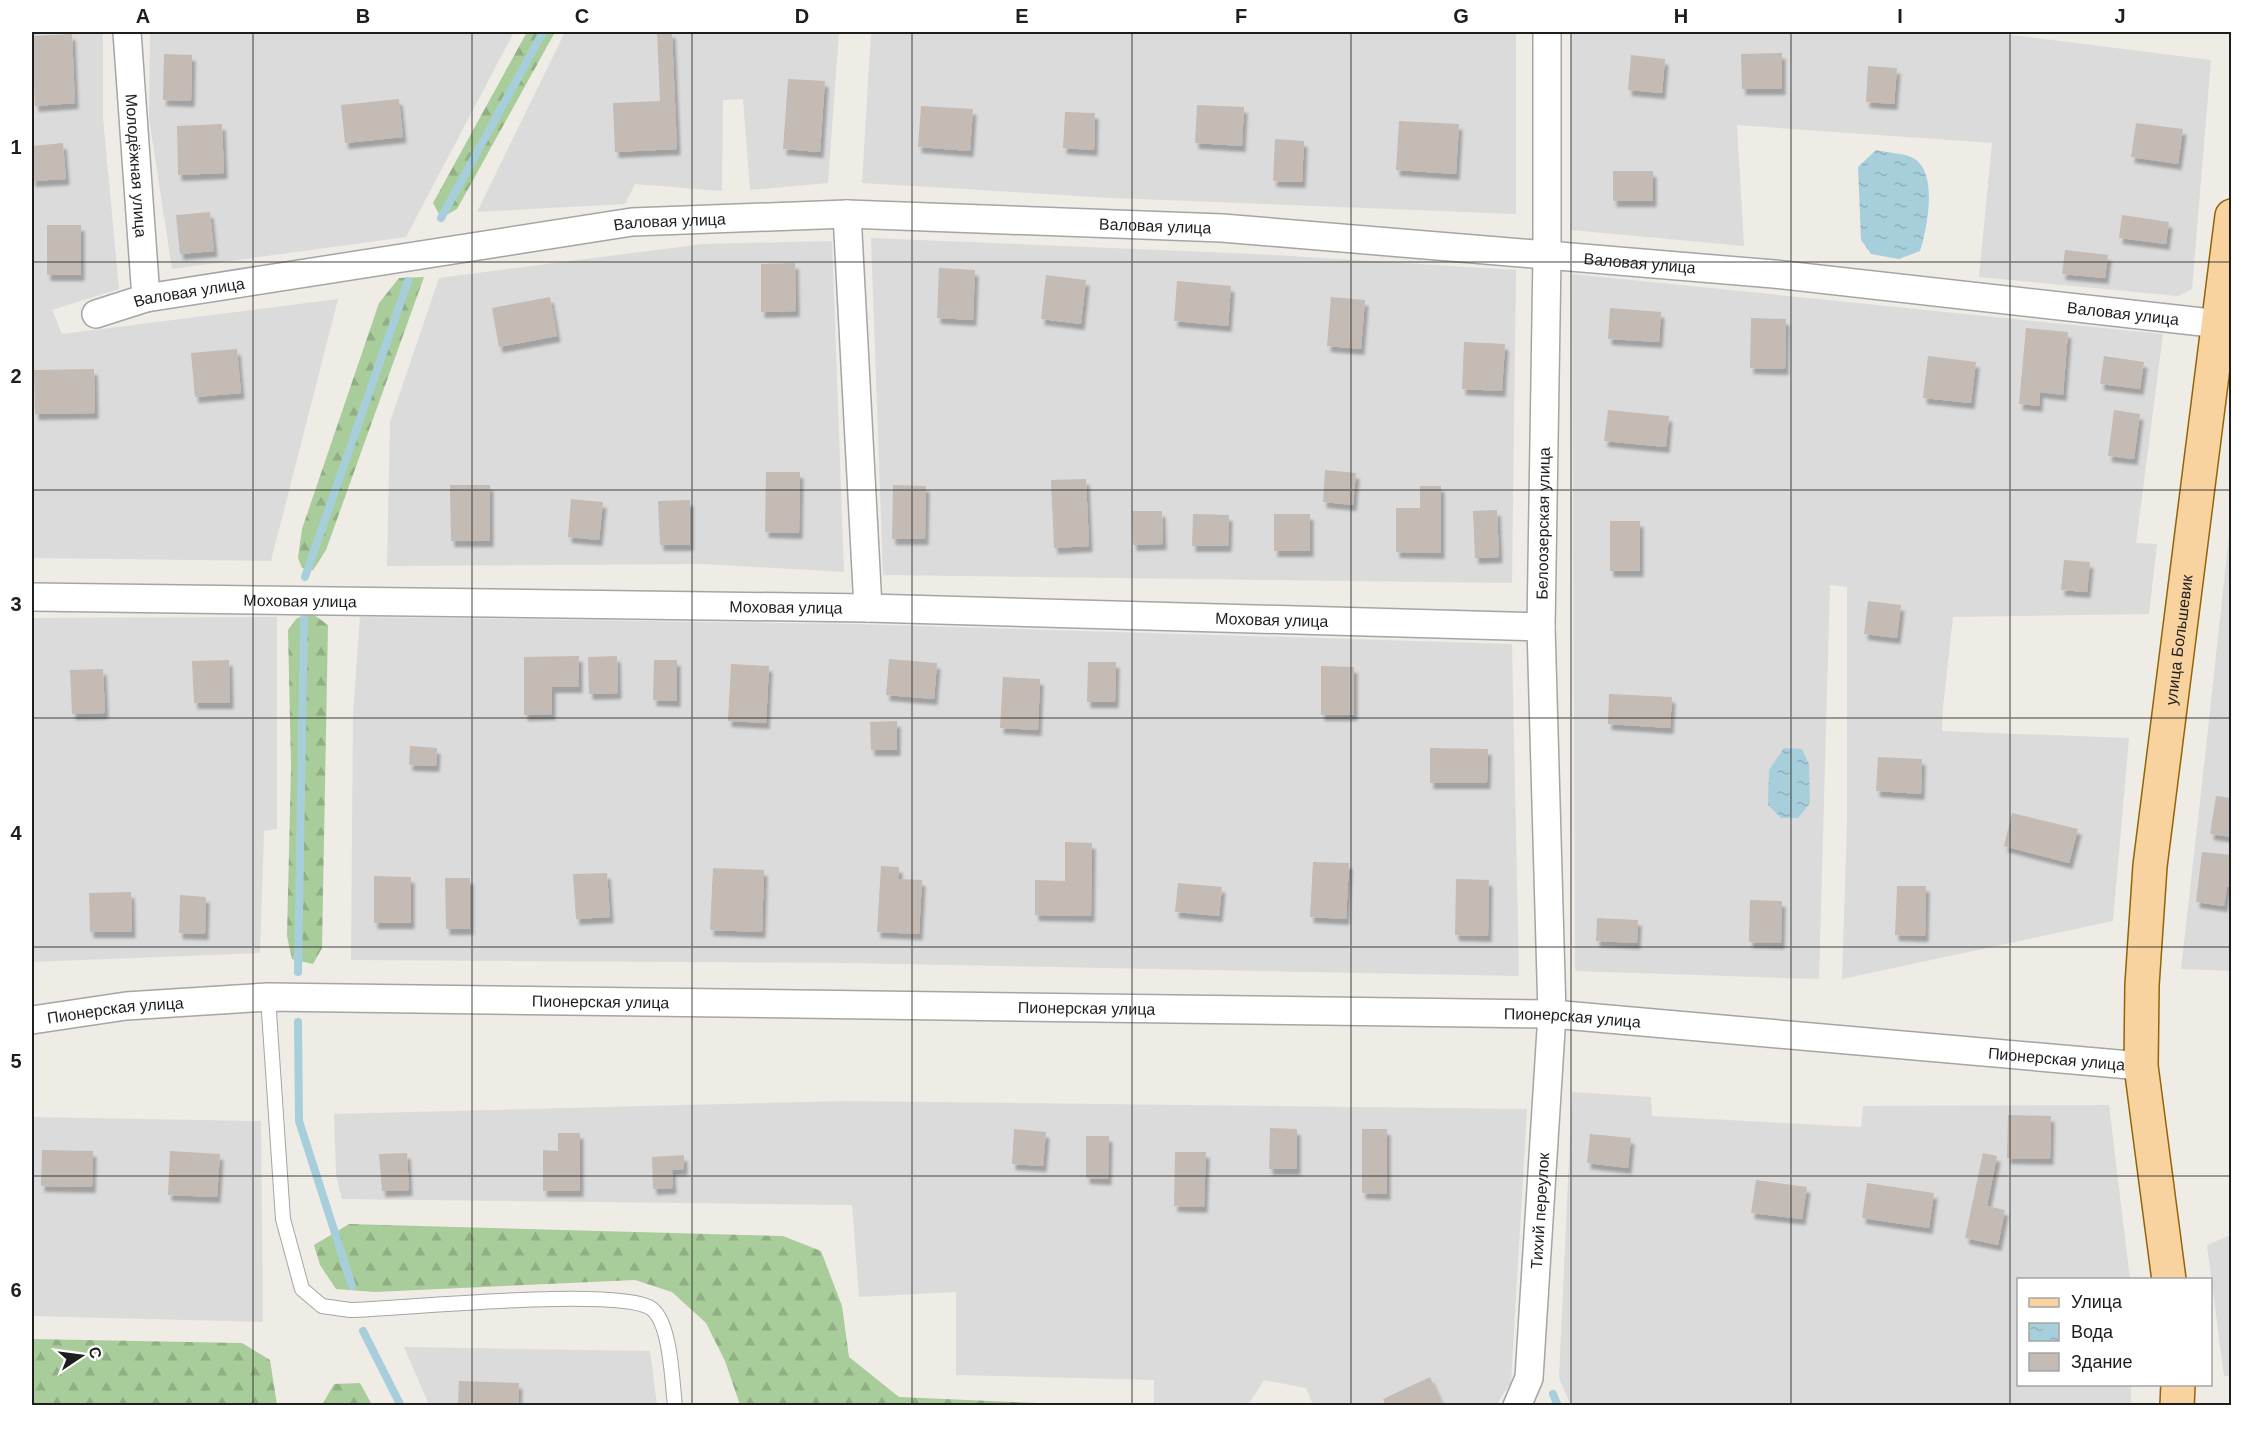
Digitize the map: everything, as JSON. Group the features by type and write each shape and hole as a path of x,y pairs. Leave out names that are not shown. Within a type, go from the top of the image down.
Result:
{"main road":[{"name":"улица Большевик","path":"2169,1278 2141,1066 2142,985 2150,866 2232,216"},
{"path":"2177,1406 2178,1386"}],"street":[{"name":"Молодёжная улица","path":"127,32 146,298"},
{"name":"Белоозерская улица","path":"1547,32 1547,256 1541,627 1552,1014"},
{"name":"Валовая улица","path":"96,314 146,298 632,222 847,214 1222,228 1774,274 2220,324"},
{"path":"847,214 868,608"},
{"name":"Моховая улица","path":"32,597 868,608 1541,627"},
{"name":"Пионерская улица","path":"32,1020 126,1006 268,997 1552,1014 2141,1066"},
{"name":"Тихий переулок","path":"1517,1406 1528,1378 1552,1014"}],"lane":[{"path":"268,997 282,1219 302,1289 322,1306 350,1310 544,1298 630,1303 651,1308 663,1324 675,1406"}],"shaded area":[{"path":"32,32 103,32 103,118 119,289 52,310 62,334 338,299 271,561 32,558"},
{"path":"150,32 514,32 406,237 172,269 149,118"},
{"path":"565,32 839,32 828,183 750,190 743,99 723,100 722,191 635,184 625,204 477,212"},
{"path":"871,32 1516,32 1516,214 1112,198 862,183"},
{"path":"1571,32 1989,32 2211,60 2192,289 2178,296 1979,277 1992,143 1737,125 1744,246 1571,230"},
{"path":"871,238 1256,254 1516,270 1512,583 883,575"},
{"path":"832,241 844,572 704,564 387,566 390,422 439,278 703,244"},
{"path":"1572,274 2163,334 2136,543 2157,544 2149,614 1953,617 1943,707 1942,731 2129,738 2113,921 1842,979 1847,822 1847,587 1830,585 1819,979 1575,971"},
{"path":"2231,517 2231,971 2181,969 2205,757"},
{"path":"277,617 277,829 264,831 260,953 32,962 32,618"},
{"path":"360,617 856,624 1512,644 1519,976 848,963 351,960 353,715"},
{"path":"1572,1092 1651,1097 1652,1116 1861,1127 1863,1106 2109,1105 2130,1278 2017,1278 2017,1386 2131,1386 2131,1405 1571,1406 1559,1378"},
{"path":"845,1101 1527,1109 1511,1383 1496,1405 1313,1405 1306,1388 1264,1380 1250,1402 1227,1406 1154,1406 1154,1380 956,1375 956,1292 859,1297 852,1205 342,1199 336,1175 334,1114"},
{"path":"32,1117 261,1121 263,1322 32,1316"},
{"path":"2231,1235 2231,1376 2224,1376 2207,1245"},
{"path":"404,1347 650,1351 657,1405 429,1405"}],"green space":[{"path":"527,32 555,32 457,209 441,218 433,203"},
{"path":"424,277 326,550 313,570 302,568 298,558 302,529 379,303 399,278"},
{"path":"310,612 328,625 322,948 313,964 292,959 287,936 291,766 288,630 296,619"},
{"path":"349,1224 783,1236 821,1251 842,1306 849,1357 899,1397 1082,1405 740,1405 725,1361 706,1323 672,1292 635,1280 375,1292 336,1289 320,1265 314,1245"},
{"path":"32,1339 242,1343 270,1360 277,1405 32,1405"},
{"path":"360,1383 372,1405 322,1405 334,1384"}],"water":[{"path":"1876,150 1913,158 1921,165 1926,175 1928,216 1920,251 1899,259 1871,254 1861,240 1858,167"},
{"path":"1784,748 1802,749 1809,764 1810,803 1798,818 1781,818 1768,805 1769,770"}],"building":[{"path":"657,32 672,32 677,149 615,152 613,103 660,101"},
{"path":"72,34 75,103 35,106 32,36"},
{"path":"1782,53 1782,89 1742,89 1741,54"},
{"path":"164,54 192,55 191,101 163,100"},
{"path":"1631,55 1665,59 1662,93 1628,90"},
{"path":"1868,66 1897,68 1894,104 1866,102"},
{"path":"788,79 825,81 820,152 783,149"},
{"path":"399,99 403,137 345,143 341,105"},
{"path":"1197,105 1244,107 1242,146 1195,143"},
{"path":"921,106 973,109 970,151 918,147"},
{"path":"1065,112 1095,113 1094,150 1063,148"},
{"path":"1399,121 1459,124 1456,174 1396,170"},
{"path":"2136,123 2183,129 2178,164 2131,157"},
{"path":"222,124 224,173 178,175 177,126"},
{"path":"1275,139 1304,141 1302,182 1273,181"},
{"path":"63,143 66,179 32,181 32,146"},
{"path":"1613,171 1653,171 1653,201 1613,201"},
{"path":"210,212 214,251 180,254 176,215"},
{"path":"2122,215 2169,222 2166,244 2119,238"},
{"path":"47,225 81,225 81,275 47,275"},
{"path":"2065,250 2108,255 2105,278 2062,274"},
{"path":"795,263 796,311 761,312 761,264"},
{"path":"939,268 975,270 973,320 937,318"},
{"path":"1046,275 1086,280 1081,324 1041,319"},
{"path":"1177,281 1231,286 1228,326 1174,321"},
{"path":"550,297 557,336 499,347 492,308"},
{"path":"1331,297 1365,300 1361,349 1327,346"},
{"path":"1610,308 1661,312 1659,342 1608,339"},
{"path":"1751,318 1786,319 1785,369 1750,368"},
{"path":"2026,328 2068,332 2063,395 2040,392 2039,406 2019,404"},
{"path":"1464,342 1505,344 1502,391 1462,389"},
{"path":"237,349 241,393 195,397 191,353"},
{"path":"1928,356 1976,362 1971,403 1923,398"},
{"path":"2104,356 2144,362 2140,389 2100,384"},
{"path":"94,369 95,413 35,414 34,370"},
{"path":"1608,410 1669,416 1666,447 1604,441"},
{"path":"2114,410 2140,414 2134,459 2108,456"},
{"path":"1325,470 1356,473 1353,505 1323,502"},
{"path":"766,472 800,472 799,533 765,532"},
{"path":"1086,479 1089,546 1054,548 1051,480"},
{"path":"450,485 490,485 490,541 451,541"},
{"path":"893,485 926,486 925,539 892,539"},
{"path":"1420,486 1441,486 1441,553 1396,552 1396,508 1420,508"},
{"path":"571,499 603,502 599,540 568,537"},
{"path":"690,500 690,545 660,545 658,501"},
{"path":"1497,510 1499,557 1475,558 1473,511"},
{"path":"1132,511 1162,511 1163,544 1133,545"},
{"path":"1193,514 1229,515 1228,546 1192,546"},
{"path":"1274,514 1310,514 1310,551 1274,551"},
{"path":"1610,521 1640,521 1640,571 1610,571"},
{"path":"2064,560 2090,562 2087,592 2061,590"},
{"path":"1868,601 1901,605 1897,638 1864,634"},
{"path":"579,656 579,687 552,687 552,714 524,715 524,657"},
{"path":"617,656 618,693 589,694 588,657"},
{"path":"889,659 937,663 934,699 886,695"},
{"path":"229,660 230,703 194,703 192,661"},
{"path":"654,660 677,660 677,701 653,700"},
{"path":"1088,662 1116,662 1115,702 1087,702"},
{"path":"731,664 769,666 766,723 728,721"},
{"path":"1321,666 1354,667 1354,715 1321,715"},
{"path":"103,669 105,713 72,714 70,670"},
{"path":"1003,677 1040,679 1038,730 1000,728"},
{"path":"1609,694 1672,697 1670,728 1608,724"},
{"path":"897,721 897,750 871,750 870,722"},
{"path":"410,746 437,748 436,766 409,765"},
{"path":"1430,748 1488,749 1487,783 1430,783"},
{"path":"1878,757 1922,759 1921,794 1876,791"},
{"path":"2216,796 2232,798 2232,837 2210,834"},
{"path":"2012,813 2078,829 2069,863 2004,846"},
{"path":"1065,842 1092,843 1091,916 1035,915 1035,880 1065,881"},
{"path":"2202,852 2232,855 2232,887 2227,887 2224,906 2196,902"},
{"path":"1313,862 1349,863 1346,919 1310,917"},
{"path":"881,866 899,867 899,879 922,880 919,934 877,932"},
{"path":"713,868 764,870 762,932 710,930"},
{"path":"607,873 610,917 576,919 573,874"},
{"path":"374,876 411,877 411,923 374,923"},
{"path":"445,878 470,878 470,929 446,929"},
{"path":"1456,879 1489,880 1488,936 1455,935"},
{"path":"1178,883 1222,887 1219,916 1175,912"},
{"path":"1897,886 1926,886 1925,936 1895,935"},
{"path":"131,892 132,932 90,932 89,893"},
{"path":"180,895 206,897 205,934 179,933"},
{"path":"1750,900 1782,901 1781,943 1749,942"},
{"path":"1597,918 1638,920 1637,943 1596,941"},
{"path":"2008,1115 2051,1116 2050,1159 2007,1158"},
{"path":"1270,1128 1297,1129 1297,1169 1269,1169"},
{"path":"1014,1129 1046,1132 1043,1166 1012,1164"},
{"path":"1362,1129 1387,1129 1387,1194 1362,1193"},
{"path":"558,1133 580,1133 580,1191 543,1191 543,1150 558,1151"},
{"path":"1590,1134 1631,1138 1628,1168 1587,1163"},
{"path":"1086,1136 1109,1136 1108,1179 1086,1178"},
{"path":"42,1150 93,1151 92,1187 41,1186"},
{"path":"170,1151 220,1154 217,1197 168,1195"},
{"path":"1175,1152 1206,1152 1204,1207 1174,1206"},
{"path":"407,1153 409,1190 382,1191 379,1154"},
{"path":"1983,1153 1997,1156 1987,1206 2005,1210 1998,1245 1965,1238"},
{"path":"684,1155 684,1169 672,1170 673,1188 653,1189 652,1157"},
{"path":"1756,1180 1807,1187 1802,1219 1751,1213"},
{"path":"1867,1183 1934,1193 1929,1228 1862,1218"},
{"path":"1430,1377 1443,1406 1386,1406 1383,1399"},
{"path":"459,1381 519,1383 518,1406 458,1406"}],"waterway":[{"path":"441,218 543,32"},
{"path":"305,577 408,281"},
{"path":"298,972 304,619"},
{"path":"298,1022 299,1121 352,1286"},
{"path":"363,1331 401,1406"},
{"path":"1553,1394 1558,1406"}]}
